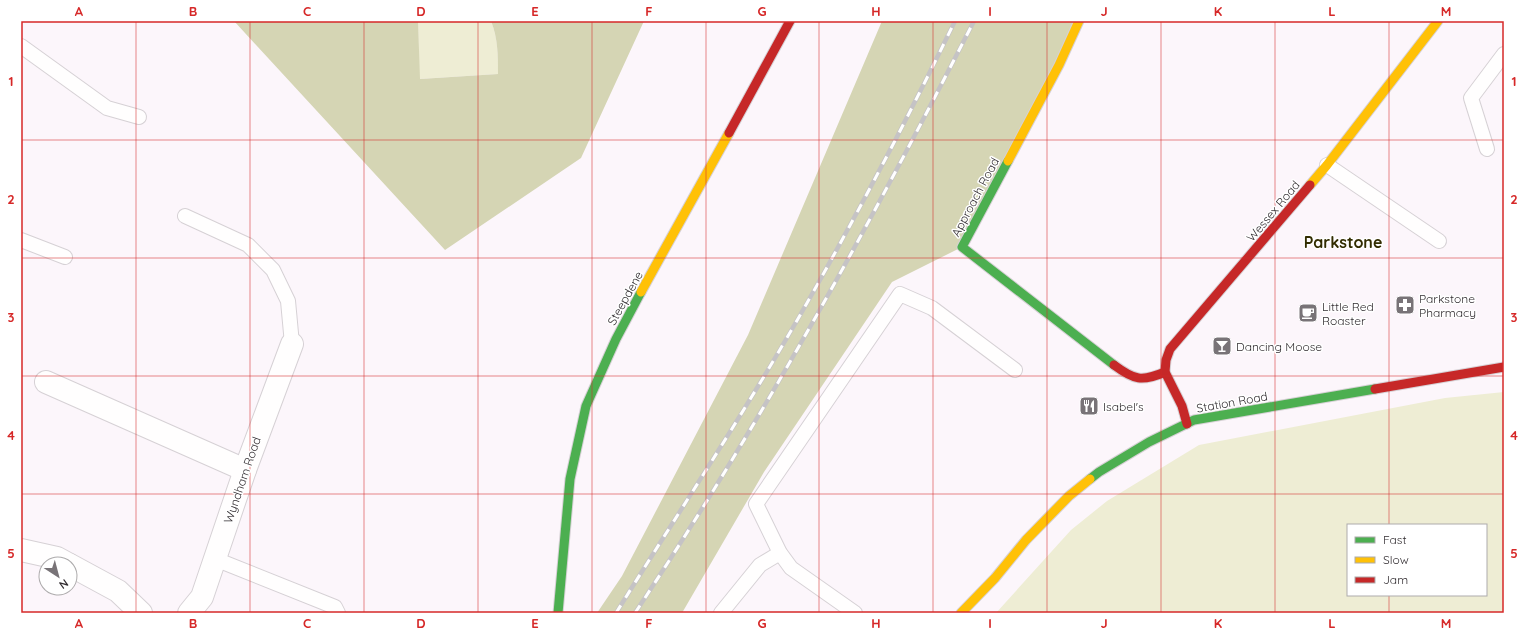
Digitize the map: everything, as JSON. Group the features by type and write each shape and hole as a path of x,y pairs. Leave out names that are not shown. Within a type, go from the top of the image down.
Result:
{"street":[{"name":"Steepdene","path":"558,613 570,479 586,406 616,339 790,21"},
{"name":"Approach Road","path":"1079,21 1059,65 962,248 1127,375 1138,379 1150,379 1165,372"},
{"name":"Wessex Road","path":"1165,372 1166,360 1170,349 1327,165 1438,21"},
{"name":"Wyndham Road","path":"189,613 202,597 245,470 292,344"},
{"name":"Station Road","path":"961,613 995,578 1026,540 1069,496 1099,472 1149,442 1194,420 1504,367"},
{"path":"1165,372 1182,406 1187,424"},
{"path":"46,382 245,470"},
{"path":"21,550 48,556"},
{"path":"78,570 118,591 141,613"}],"lane":[{"path":"21,46 107,108 139,117"},
{"path":"1487,149 1471,98 1504,54"},
{"path":"1327,165 1439,242"},
{"path":"185,216 248,245 273,270 288,301 292,344"},
{"path":"21,240 64,257"},
{"path":"855,613 791,568 780,553 756,504 900,294 932,308 1015,370"},
{"path":"721,613 760,565 780,553"},
{"path":"215,559 335,607 338,613"}],"green space":[{"path":"234,21 418,21 420,79 498,74 498,54 491,21 644,21 581,158 445,250"},
{"path":"418,21 491,21 498,54 498,74 419,79"},
{"path":"882,21 1079,21 962,247 892,282 764,472 682,613 597,613 622,576 748,335"},
{"path":"1504,392 1504,613 996,613 1071,530 1107,501 1199,445 1445,398"}],"railway":[{"path":"616,613 737,421 807,303 883,163 955,21"},
{"path":"635,613 727,469 813,322 855,247 974,21"}],"traffic: fast":[{"path":"1008,161 962,247 1114,365"},
{"path":"558,613 570,479 586,406 616,339 641,292"},
{"path":"1090,479 1149,442 1194,420 1375,389"}],"traffic: slow":[{"path":"1008,161 1059,65 1079,21"},
{"path":"1310,185 1438,21"},
{"path":"641,292 729,133"},
{"path":"961,613 995,578 1026,540 1069,496 1090,479"}],"traffic: jam":[{"path":"729,133 790,21"},
{"path":"1187,424 1182,406 1165,372 1166,360 1170,349 1310,185"},
{"path":"1114,365 1127,374 1138,378 1150,377 1165,372"},
{"path":"1375,389 1504,367"}],"place":[{"name":"Parkstone Pharmacy","path":"1405,305"},
{"name":"Little Red Roaster","path":"1308,313"},
{"name":"Dancing Moose","path":"1222,346"},
{"name":"Isabel's","path":"1089,406"}],"district":[{"name":"Parkstone","path":"1343,242"}]}
